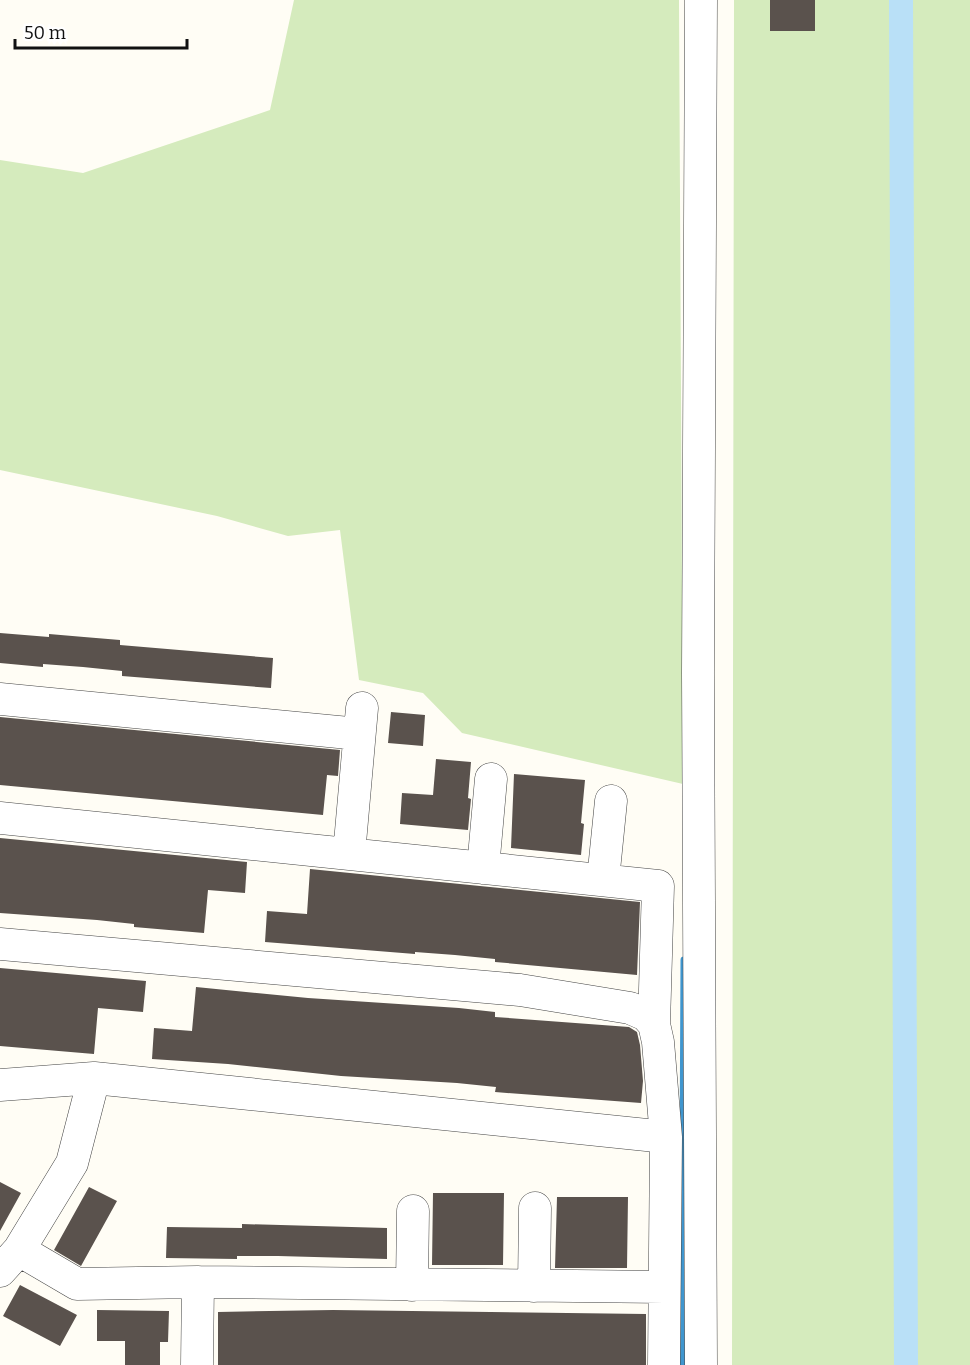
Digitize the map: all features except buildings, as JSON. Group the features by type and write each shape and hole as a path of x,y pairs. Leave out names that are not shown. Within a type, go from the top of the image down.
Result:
{"street":[{"path":"701,0 698,662 701,1365"},
{"path":"0,699 361,721 348,854"},
{"path":"483,868 492,779"},
{"path":"603,880 611,801"},
{"path":"0,818 658,886 654,1024 658,1042 666,1137 664,1365"},
{"path":"0,944 520,990 630,1008 646,1015 654,1024"},
{"path":"0,1085 94,1078 666,1137"},
{"path":"94,1078 72,1163 10,1260 77,1284 198,1282 664,1287"},
{"path":"534,1286 535,1208"},
{"path":"412,1284 413,1211"},
{"path":"197,1365 198,1282"}],"green space":[{"path":"294,0 679,0 683,784 462,733 423,693 359,680 340,530 288,536 217,516 0,470 0,160 83,173 270,110"},
{"path":"734,0 970,0 970,1365 732,1365"}],"waterway":[{"path":"901,0 906,1365"},
{"path":"682,1365 684,960"}]}
